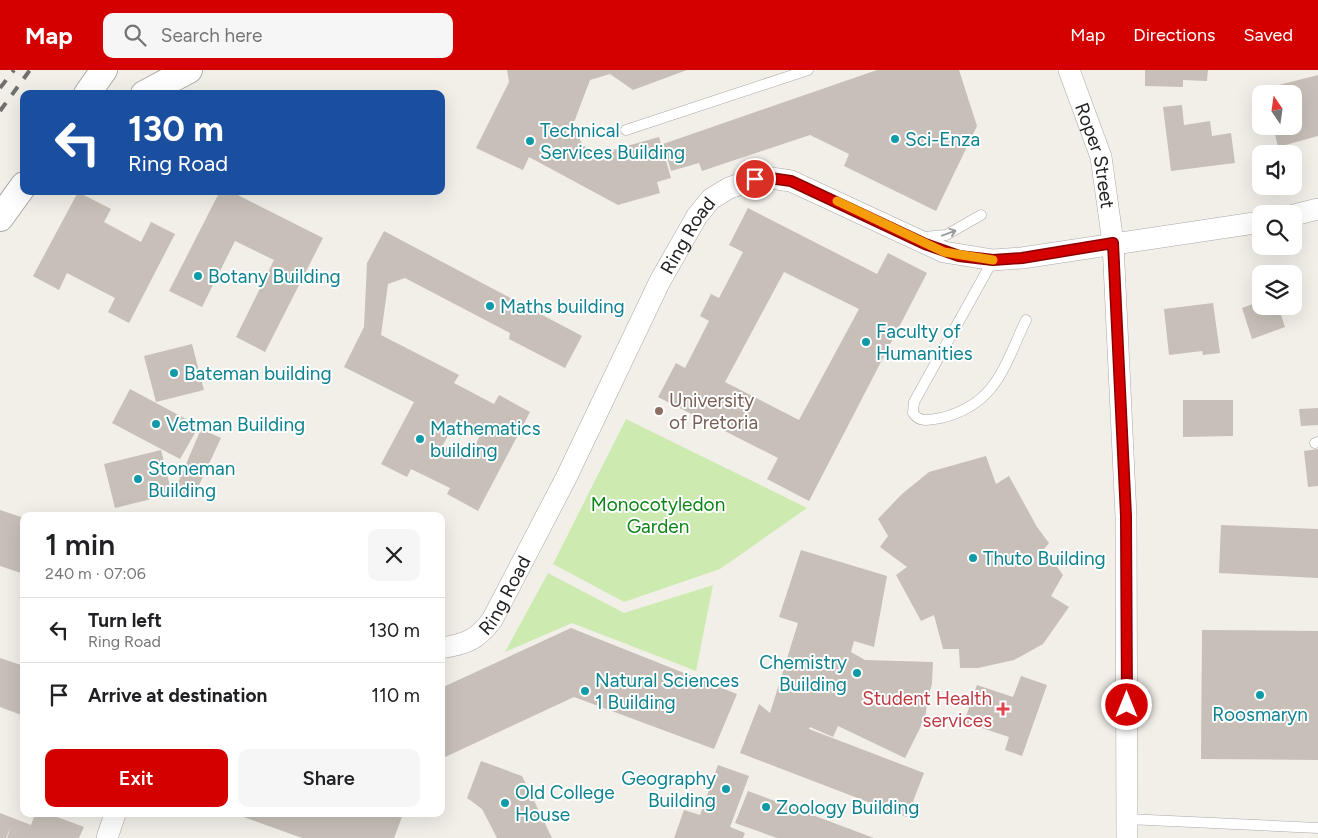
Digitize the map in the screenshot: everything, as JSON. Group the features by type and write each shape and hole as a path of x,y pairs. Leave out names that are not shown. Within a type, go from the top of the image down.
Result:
{"street":[{"path":"90,90 104,70"},
{"path":"151,90 188,70"},
{"name":"Roper Street","path":"1069,70 1101,157 1113,243"},
{"name":"Ring Road","path":"445,647 459,645 480,635 492,620 566,478 660,281 697,216 711,199 729,188 755,179 770,178 791,181 944,252 993,260 1022,258 1252,223"},
{"path":"0,218 20,190"},
{"path":"1302,213 1318,209"},
{"path":"1113,243 1126,516 1127,828"},
{"path":"107,838 114,817"}],"lane":[{"path":"626,130 808,70"},
{"path":"913,238 946,235 980,215"},
{"path":"993,260 914,402 913,413 916,418 925,421 944,417 981,401 993,389 1026,320"},
{"path":"1127,828 1318,828"}],"green space":[{"name":"Monocotyledon Garden","path":"626,419 807,508 720,569 624,602 553,564"},
{"name":"Monocotyledon Garden","path":"548,573 624,613 713,585 696,671 572,623 505,652"}],"building":[{"name":"Technical Services Building","path":"507,70 687,70 633,90 610,74 590,80 573,125 583,146 602,153 659,137 671,178 657,182 660,193 618,205 529,157 523,170 476,148 509,82"},
{"name":"Sci-Enza","path":"877,70 959,70 977,126 936,211 844,166 849,154 810,135 702,171 699,163 671,171 663,144"},
{"path":"1145,70 1208,70 1207,81 1183,80 1183,87 1145,86"},
{"path":"1318,75 1318,136 1285,145 1278,145 1275,135 1302,135 1302,85 1279,85"},
{"path":"1182,105 1184,125 1210,121 1212,136 1231,133 1235,163 1171,171 1163,107"},
{"path":"76,195 84,195 111,209 104,222 141,242 151,222 175,234 129,323 108,312 115,298 67,273 59,290 33,276"},
{"name":"Botany Building","path":"218,195 238,195 323,238 265,352 236,337 274,260 235,241 202,307 169,291"},
{"name":"Faculty of Humanities","path":"748,208 877,274 888,253 927,273 809,501 767,479 778,458 658,397 676,363 685,368 709,321 700,316 711,294 719,298 743,252 729,245","holes":["784,272 859,309 799,420 725,382"]},
{"path":"384,231 582,336 565,368 509,339 510,333 405,278 388,284 381,335 459,375 454,383 494,404 499,395 530,412 478,511 447,494 450,488 411,469 407,477 381,464 414,402 344,367 364,327 367,263","holes":["457,419 482,432 468,459 443,445"]},
{"path":"1213,303 1220,353 1203,355 1202,351 1169,355 1164,309"},
{"path":"1252,304 1252,315 1281,315 1285,327 1252,339 1242,308"},
{"name":"Bateman building","path":"192,344 204,390 156,402 144,356"},
{"name":"Vetman Building","path":"130,389 199,426 180,459 112,423"},
{"path":"1183,400 1233,400 1233,436 1183,437"},
{"path":"1318,408 1318,425 1301,426 1299,409"},
{"path":"201,429 221,438 193,498 175,490"},
{"path":"1318,449 1318,486 1308,487 1304,451"},
{"name":"Stoneman Building","path":"161,450 172,494 115,508 104,464"},
{"name":"Thuto Building","path":"986,456 996,484 1009,476 1037,527 1049,543 1044,549 1063,575 1051,596 1069,607 1043,644 1014,660 978,668 960,668 959,649 943,649 934,615 921,621 896,575 907,567 880,547 888,536 878,519 902,494 929,472"},
{"path":"0,510 20,517 20,573 0,566"},
{"path":"1221,525 1318,529 1318,578 1219,573"},
{"name":"Chemistry Building","path":"801,550 887,576 874,647 854,641 851,652 865,660 933,662 932,684 925,718 905,758 838,726 833,737 810,727 809,729 924,773 907,817 740,753 759,704 770,713 798,623 779,617"},
{"name":"Natural Sciences 1 Building","path":"571,628 737,694 714,749 574,697 445,757 445,686"},
{"name":"Roosmaryn","path":"1202,630 1318,631 1318,760 1201,759"},
{"path":"0,658 20,665 20,714 0,707"},
{"name":"Student Health services","path":"1021,676 1047,685 1022,756 1005,750 1009,737 964,722 977,685 1013,697"},
{"name":"Old College House","path":"481,761 522,776 552,838 497,838 482,809 467,798"},
{"name":"Geography Building","path":"718,765 749,776 730,827 745,833 743,838 674,838 684,810 700,815"},
{"name":"Zoology Building","path":"748,791 874,838 777,838 735,823"},
{"path":"0,813 31,825 34,817 57,817 84,827 79,838 7,838 11,826 6,838 0,838"},
{"path":"243,817 402,817 394,838 302,838"}],"railway":[{"path":"0,88 14,70"},
{"path":"0,111 30,70"}],"slow traffic":[{"path":"837,201 944,252 959,256 993,260"}],"place":[{"name":"Sci-Enza","path":"895,139"},
{"name":"Technical Services Building","path":"530,141"},
{"name":"Botany Building","path":"198,276"},
{"name":"Maths building","path":"490,306"},
{"name":"Faculty of Humanities","path":"866,342"},
{"name":"Bateman building","path":"174,373"},
{"name":"University of Pretoria","path":"659,411"},
{"name":"Vetman Building","path":"156,424"},
{"name":"Mathematics building","path":"420,439"},
{"name":"Stoneman Building","path":"138,479"},
{"name":"Thuto Building","path":"973,558"},
{"name":"Chemistry Building","path":"857,673"},
{"name":"Natural Sciences 1 Building","path":"585,691"},
{"name":"Roosmaryn","path":"1260,695"},
{"name":"Student Health services","path":"1003,709"},
{"name":"Geography Building","path":"726,789"},
{"name":"Old College House","path":"505,803"},
{"name":"Zoology Building","path":"766,807"}],"route":[{"path":"755,179 770,178 791,181 925,244 959,256 993,260 1022,258 1113,243 1126,516 1127,705"}]}
